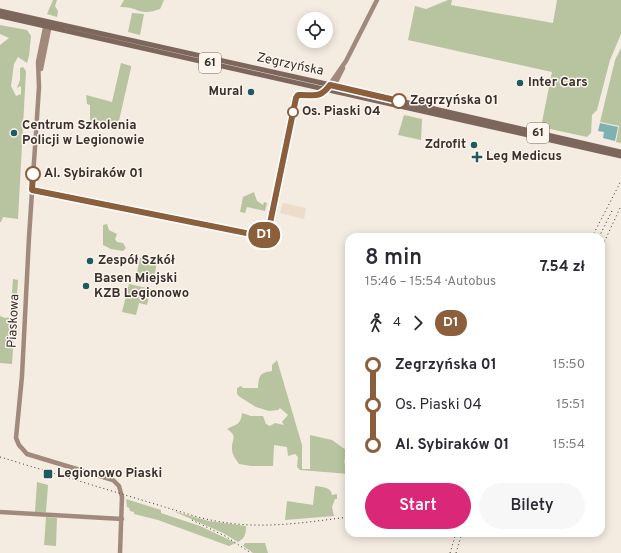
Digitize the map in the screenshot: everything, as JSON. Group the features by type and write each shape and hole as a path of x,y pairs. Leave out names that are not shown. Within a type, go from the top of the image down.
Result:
{"main road":[{"name":"Zegrzyńska","path":"0,11 48,25 219,64 274,79 577,144 621,152"},
{"name":"Zegrzyńska","path":"0,16 332,86 577,144 621,156"}],"street":[{"path":"329,91 377,0"},
{"name":"Piaskowa","path":"48,25 38,62 39,79 22,376 16,438 19,445 27,454 110,479 118,484 122,494 122,519"},
{"path":"1,512 122,519 120,553"}],"green space":[{"path":"53,0 57,0 55,6 58,11 57,17 47,14"},
{"path":"124,0 164,0 160,9 143,12 131,8 120,7"},
{"path":"448,0 452,0 451,5 553,23 557,0 621,0 621,34 610,60 597,110 592,115 591,133 587,137 541,127 552,72 408,40 415,6 426,9"},
{"path":"132,13 144,14 140,35 128,32"},
{"name":"Centrum Szkolenia Policji w Legionowie","path":"0,25 27,30 31,36 27,63 18,57 14,64 11,86 16,96 21,94 21,86 17,88 20,80 20,68 23,67 26,71 18,219 3,217 1,222 0,45 9,38 0,34"},
{"path":"621,48 621,143 616,142 619,126 600,122 615,60"},
{"path":"121,63 131,66 131,68 118,125 90,123 90,105 87,104 86,95 112,102"},
{"path":"404,115 422,119 421,140 398,135"},
{"path":"254,192 257,201 263,205 264,202 267,203 265,211 247,207 245,213 240,212 243,197"},
{"path":"107,224 109,230 117,234 115,239 117,242 123,243 126,248 123,251 111,249 103,245 103,225"},
{"path":"140,258 157,263 153,282 136,277"},
{"path":"13,279 18,280 12,364 0,363 0,316 5,318 10,317"},
{"path":"129,284 151,289 147,305 139,303 136,315 122,312"},
{"path":"277,360 302,445 302,469 310,469 310,435 332,440 345,449 345,474 300,470 297,467 298,457 295,454 288,456 287,447 274,445 273,466 251,466 239,464 235,459 232,451 234,436 227,429 239,422 242,413 251,416 263,416 266,424 270,426 275,423 284,425 282,422 288,415 280,408 278,410 269,411 256,407 237,394 237,388 241,386 243,388 258,388 260,376 264,373 272,371 272,365"},
{"path":"37,482 48,485 46,512 35,512"},
{"path":"315,486 324,487 330,490 332,495 337,494 337,499 335,499 332,507 334,516 285,520 287,501 313,505"},
{"path":"126,499 161,510 161,513 200,526 236,543 229,546 158,520 134,514 134,512 130,511 127,507"},
{"path":"173,511 209,521 246,526 244,537 238,542 223,533"},
{"path":"46,517 57,518 56,546 44,545"},
{"path":"245,543 265,543 268,553 253,553 243,546"}],"shaded area":[{"path":"283,203 306,208 304,219 280,213"}],"water":[{"path":"600,123 618,127 615,141 603,138 604,132 598,131"}],"railway":[{"path":"594,233 621,181"},
{"path":"605,240 621,206"},
{"path":"601,233 613,209"},
{"path":"0,457 212,520 251,525 270,525 345,517"},
{"path":"192,520 225,536 251,553"},
{"path":"450,553 455,537"},
{"path":"456,553 461,537"}],"bus line":[{"name":"D1","path":"33,174 32,190 261,236 266,234 269,228 296,98 299,94 313,96 320,95 330,85 399,101"}],"place":[{"name":"Inter Cars","path":"520,83"},
{"name":"Mural","path":"251,92"},
{"name":"Zegrzyńska 01","path":"399,101"},
{"name":"Os. Piaski 04","path":"293,112"},
{"name":"Centrum Szkolenia Policji w Legionowie","path":"14,133"},
{"name":"Zdrofit","path":"474,145"},
{"name":"Leg Medicus","path":"477,157"},
{"name":"Al. Sybiraków 01","path":"33,174"},
{"name":"Zespół Szkół","path":"90,261"},
{"name":"Basen Miejski KZB Legionowo","path":"86,286"},
{"name":"Legionowo Piaski","path":"48,474"}]}
